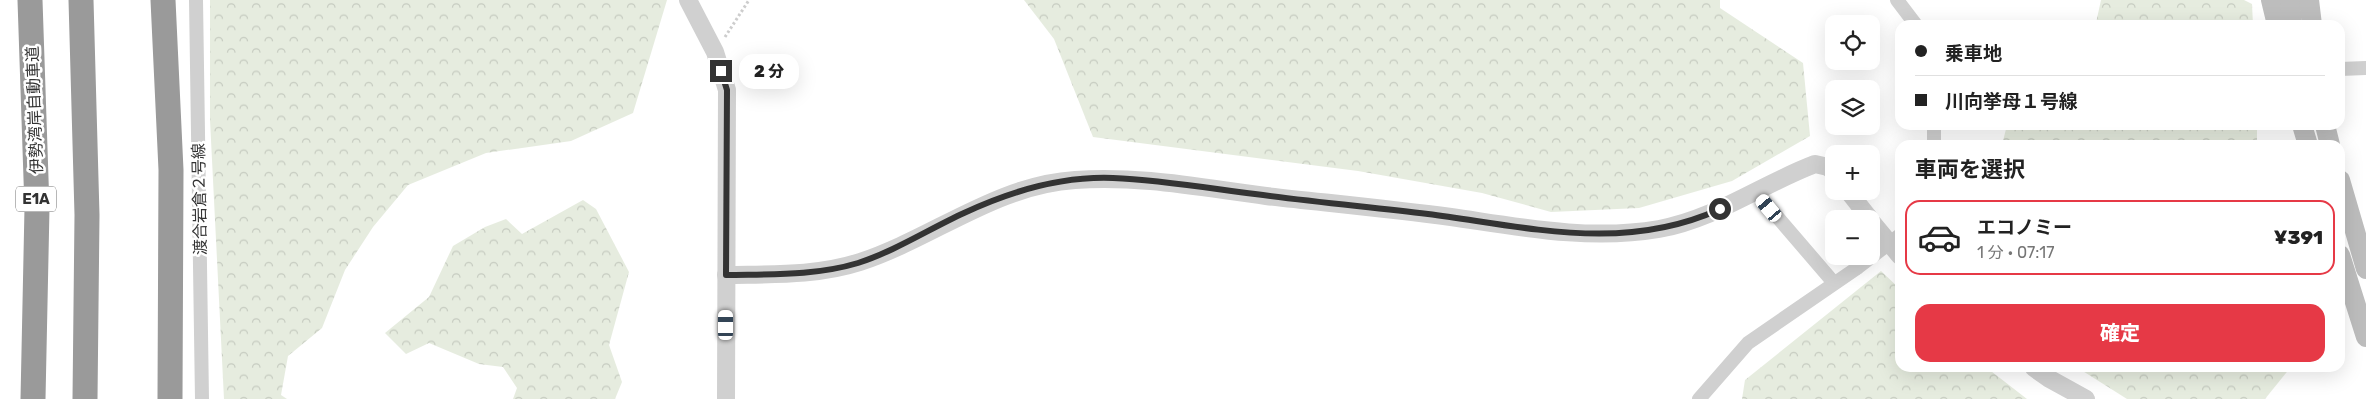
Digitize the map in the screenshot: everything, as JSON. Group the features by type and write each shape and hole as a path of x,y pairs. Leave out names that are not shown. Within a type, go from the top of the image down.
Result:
{"highway":[{"name":"伊勢湾岸自動車道","path":"30,0 37,208 34,399"},
{"path":"81,0 87,215 85,399"},
{"path":"163,0 170,170 170,399"}],"main road":[{"path":"2271,0 2276,20"},
{"path":"2290,0 2292,20"},
{"path":"2309,0 2311,20"},
{"path":"2345,197 2366,269"},
{"path":"2345,271 2366,337"}],"street":[{"name":"渡合岩倉２号線","path":"196,0 202,399"},
{"path":"688,0 715,52 727,90 726,399"},
{"path":"1897,0 1912,20"},
{"path":"2345,70 2366,68"},
{"path":"726,275 826,271 858,262 986,204 1043,184 1072,180 1112,178 1176,184 1427,214 1572,234 1627,234 1662,229 1702,217 1814,164 1825,166"},
{"path":"1756,192 1834,282"},
{"path":"1855,200 1862,210"},
{"path":"1880,232 1895,250"},
{"path":"1699,399 1748,343 1834,282 1857,268 1895,239"},
{"path":"2040,372 2086,399"}],"path":[{"path":"715,52 749,0"}],"green space":[{"path":"210,0 667,0 633,113 571,141 486,153 408,185 373,227 345,270 322,328 288,356 281,395 287,399 224,399 210,120"},
{"path":"1024,0 1720,0 1720,8 1803,63 1810,136 1732,181 1639,208 1551,212 1482,193 1358,171 1093,137 1054,39"},
{"path":"2101,0 2244,0 2252,4 2253,20 2097,20"},
{"path":"2006,130 2257,130 2257,140 2003,140"},
{"path":"583,200 596,209 629,272 609,345 622,382 615,399 513,399 517,388 503,367 479,364 429,343 406,354 385,333 429,297 453,246 485,227 506,219 522,234"},
{"path":"1881,271 1895,284 1895,372 1992,372 2027,399 1742,399 1745,380"},
{"path":"2084,372 2287,372 2265,399 2127,399"}],"route":[{"path":"721,71 727,90 726,275 826,271 875,256 986,204 1043,184 1072,180 1112,178 1427,214 1572,234 1627,234 1662,229 1702,217 1720,209"}]}
